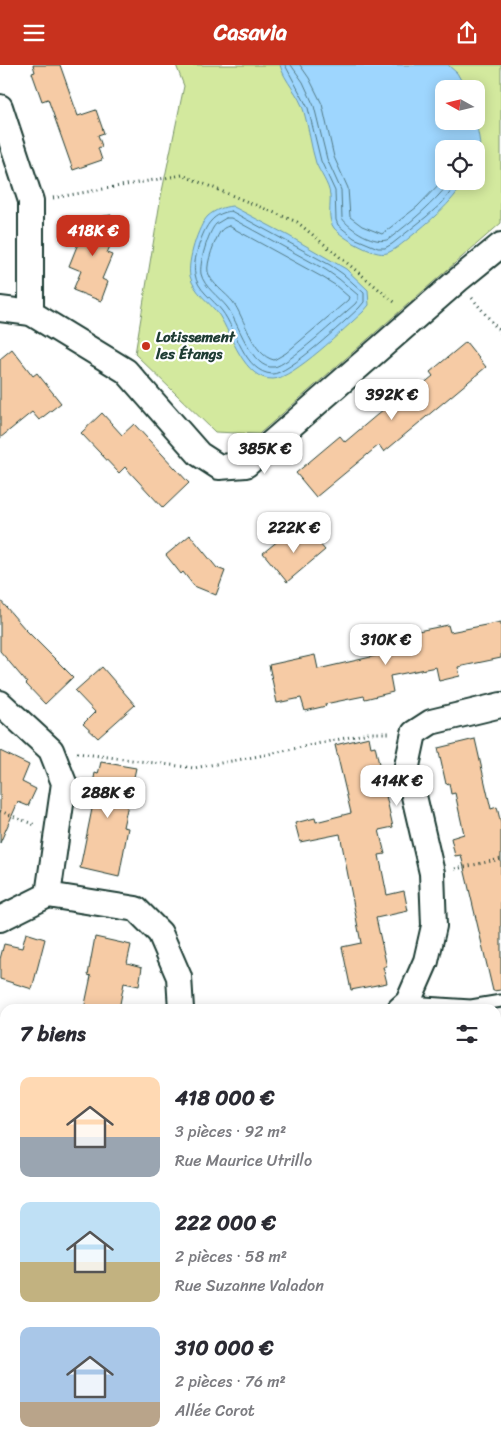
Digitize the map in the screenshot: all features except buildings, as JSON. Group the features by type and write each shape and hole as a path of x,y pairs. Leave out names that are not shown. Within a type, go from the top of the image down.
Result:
{"street":[{"path":"0,107 30,201 31,313"},
{"path":"0,309 31,313 126,371 199,453 219,467 246,465 458,280 501,245"},
{"path":"0,703 51,750 64,783 48,895"},
{"path":"404,1004 426,961 434,925 432,873 407,766 414,733 431,721 501,705"},
{"path":"0,919 48,895 136,909 160,933 179,977 182,1004"}],"lane":[{"path":"483,1004 501,1001"}],"path":[{"path":"30,201 182,175 297,222 414,319"},
{"path":"458,280 501,333"},
{"path":"51,750 194,768 369,733 414,733"},
{"path":"0,811 56,834"},
{"path":"432,873 501,859"}],"green space":[{"path":"176,65 501,65 501,223 259,434 215,432 135,354 161,196 184,86"}],"water":[{"path":"280,65 448,65 457,73 461,80 435,80 435,130 477,130 479,140 435,140 435,190 458,190 440,212 390,252 375,252 351,241 338,232 332,224 329,191 316,163 306,118 296,94"},
{"path":"232,206 346,269 368,290 369,305 363,312 306,362 282,377 273,379 263,377 254,372 240,355 219,315 195,287 190,276 192,253 204,221 216,210"}],"place":[{"name":"Lotissement les Étangs","path":"146,346"}]}
